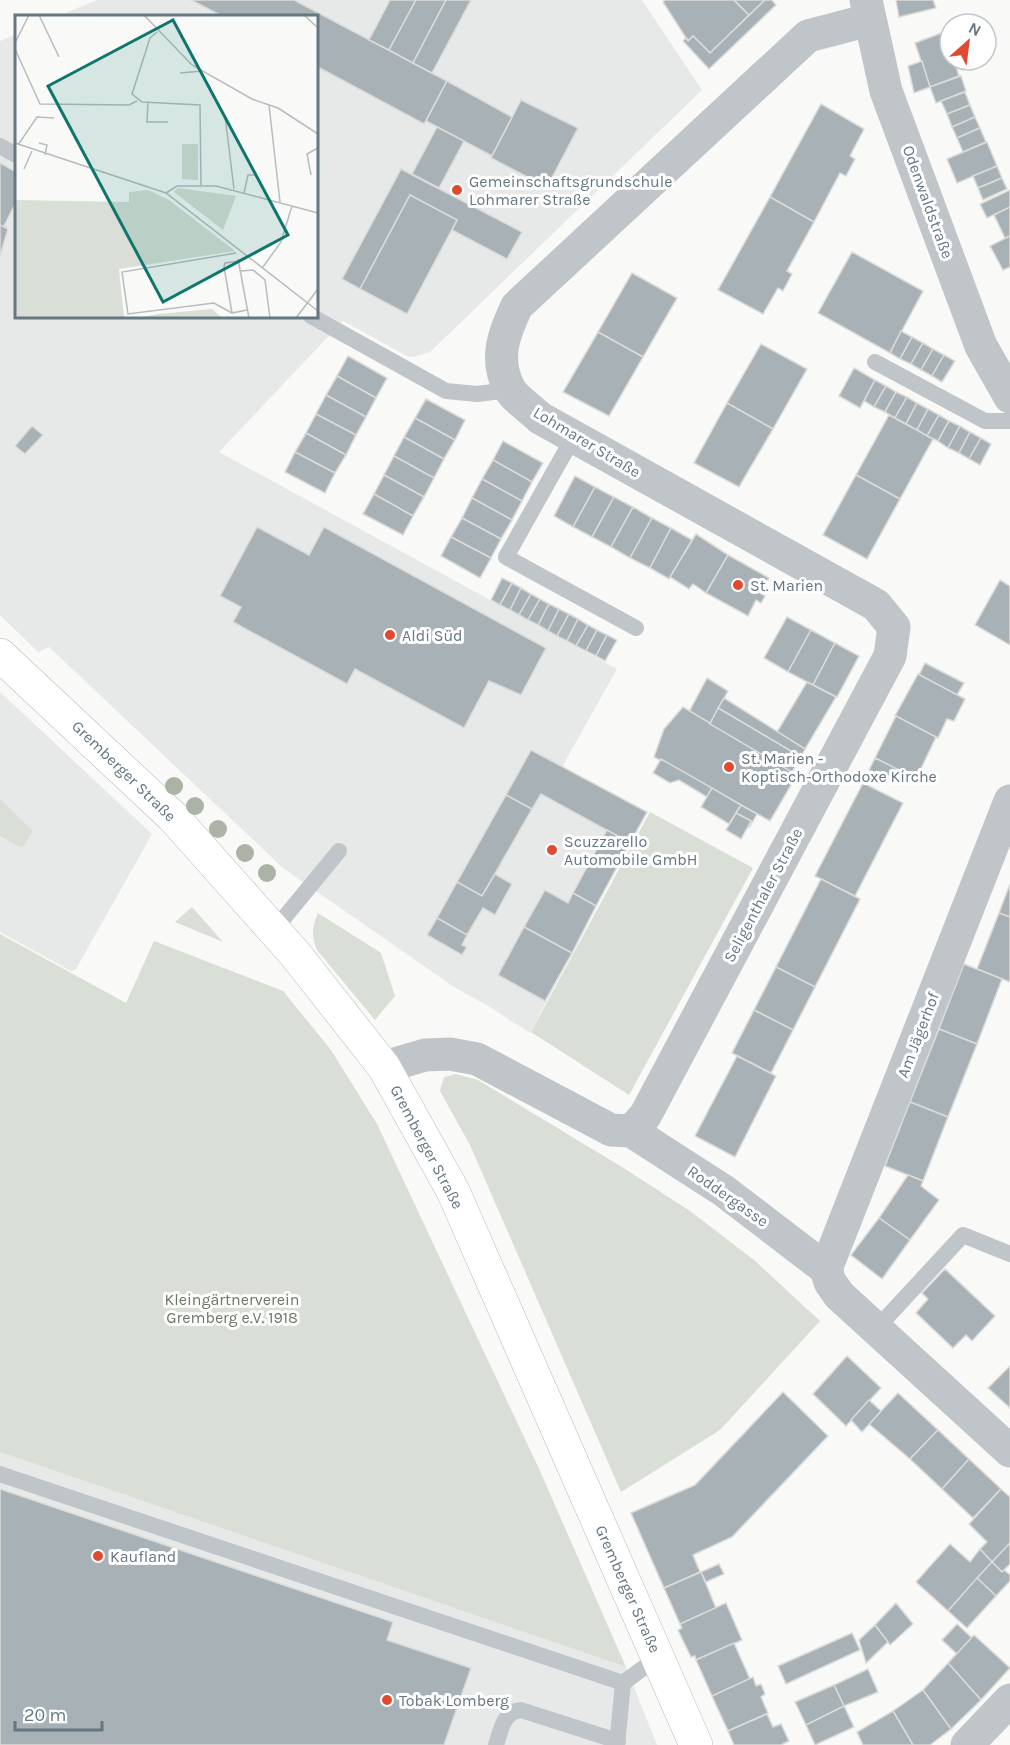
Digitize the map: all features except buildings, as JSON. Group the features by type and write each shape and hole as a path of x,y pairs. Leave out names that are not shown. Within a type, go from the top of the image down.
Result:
{"street":[{"path":"509,390 501,359 505,332 517,306 808,36 868,10"},
{"name":"Odenwaldstraße","path":"868,10 886,91 981,346 1010,398"},
{"name":"Lohmarer Straße","path":"509,390 540,418 876,605 894,627 890,656"},
{"name":"Gremberger Straße","path":"0,655 173,817 274,930 384,1067 453,1191 696,1745"},
{"name":"Seligenthaler Straße","path":"631,1131 646,1113 890,656"},
{"name":"Am Jägerhof","path":"826,1269 1010,801"},
{"name":"Roddergasse","path":"384,1067 425,1055 450,1054 477,1059 611,1130 631,1131 724,1191 826,1269 830,1282 839,1295 1010,1451"},
{"path":"967,1745 1010,1700"}],"lane":[{"path":"0,146 15,154"},
{"path":"315,318 446,391 477,394 509,390"},
{"path":"875,362 985,421 1010,421"},
{"path":"574,436 506,557 636,628"},
{"path":"274,930 339,851"},
{"path":"876,1329 963,1235 1010,1254"},
{"path":"0,1474 623,1683"},
{"path":"496,1745 505,1719 512,1711 521,1710 618,1743 623,1683 658,1657"}],"shaded area":[{"path":"97,0 642,0 702,90 430,352 414,357 407,356 343,321 219,452 617,669 562,767 646,812 530,1033 454,987 283,868 49,647 38,652 0,615 0,41 15,34 15,318 318,318 318,15 60,15"},
{"path":"0,692 152,834 76,969 71,971 0,932"},
{"name":"Kaufland","path":"0,1452 626,1667 657,1745 0,1745"}],"green space":[{"path":"0,799 33,831 22,848 0,836"},
{"path":"650,812 753,868 629,1095 531,1032"},
{"path":"192,907 223,942 175,922"},
{"path":"318,913 381,953 395,996 375,1020 317,950 313,932"},
{"name":"Kleingärtnerverein Gremberg e.V. 1918","path":"0,934 126,1003 154,941 283,991 331,1050 377,1124 540,1471 626,1667 0,1452"},
{"path":"456,1074 478,1080 690,1211 754,1260 820,1321 720,1430 621,1492 470,1145 440,1091 444,1077"}],"place":[{"name":"Gemeinschaftsgrundschule Lohmarer Straße","path":"457,190"},
{"name":"St. Marien","path":"738,585"},
{"name":"Aldi Süd","path":"390,635"},
{"name":"St. Marien - Koptisch-Orthodoxe Kirche","path":"729,767"},
{"name":"Scuzzarello Automobile GmbH","path":"552,850"},
{"name":"Kaufland","path":"98,1556"},
{"name":"Tobak Lomberg","path":"387,1700"}]}
